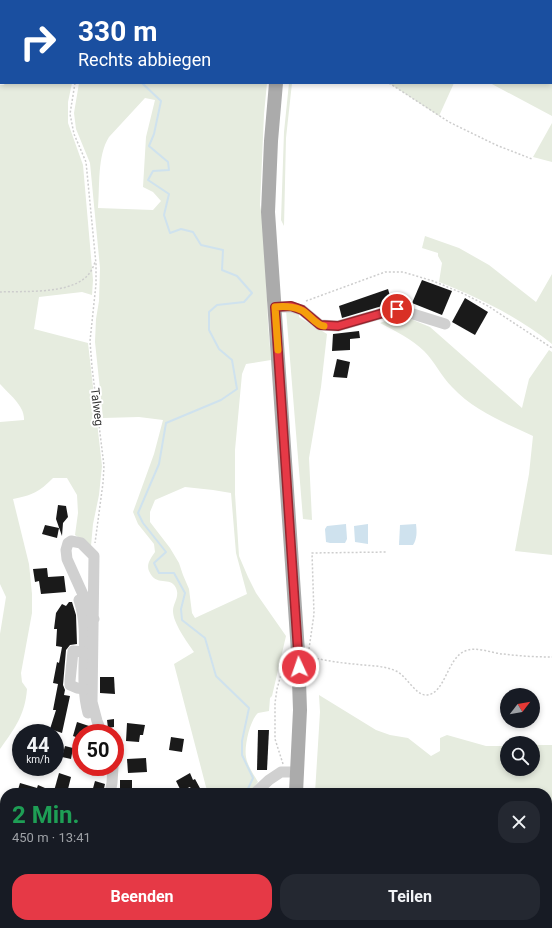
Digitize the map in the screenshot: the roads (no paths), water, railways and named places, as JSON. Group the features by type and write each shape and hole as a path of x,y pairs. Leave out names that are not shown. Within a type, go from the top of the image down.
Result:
{"main road":[{"path":"276,84 271,141 268,212 304,651 300,710 292,772 295,788"}],"street":[{"path":"275,307 291,306 302,310 320,325 338,326 397,309 445,324"},
{"path":"94,619 67,559 66,550 68,543 71,541 81,543 94,556 94,619 92,702 97,722"},
{"path":"71,570 73,587 79,600 84,622 85,701 91,718 97,722"},
{"path":"260,788 281,772 292,772"},
{"path":"111,788 112,776"}],"water":[{"path":"346,524 347,539 345,543 326,542 325,529 327,526"},
{"path":"368,524 368,544 355,542 354,526"},
{"path":"416,524 417,530 413,545 399,545 400,525"}],"waterway":[{"path":"143,84 161,101 154,134 149,146 168,162 169,170 153,171 148,180 169,194 164,215 170,233 181,229 193,232 201,245 223,250 222,270 237,276 252,293 244,302 217,305 209,312 209,330 219,349 232,360 237,389 221,400 166,423 159,464 138,513 143,523 166,552 154,563 159,573 174,573 185,593 181,609 182,620 205,638 216,676 249,708 242,741 242,755 253,778 248,788"}]}
